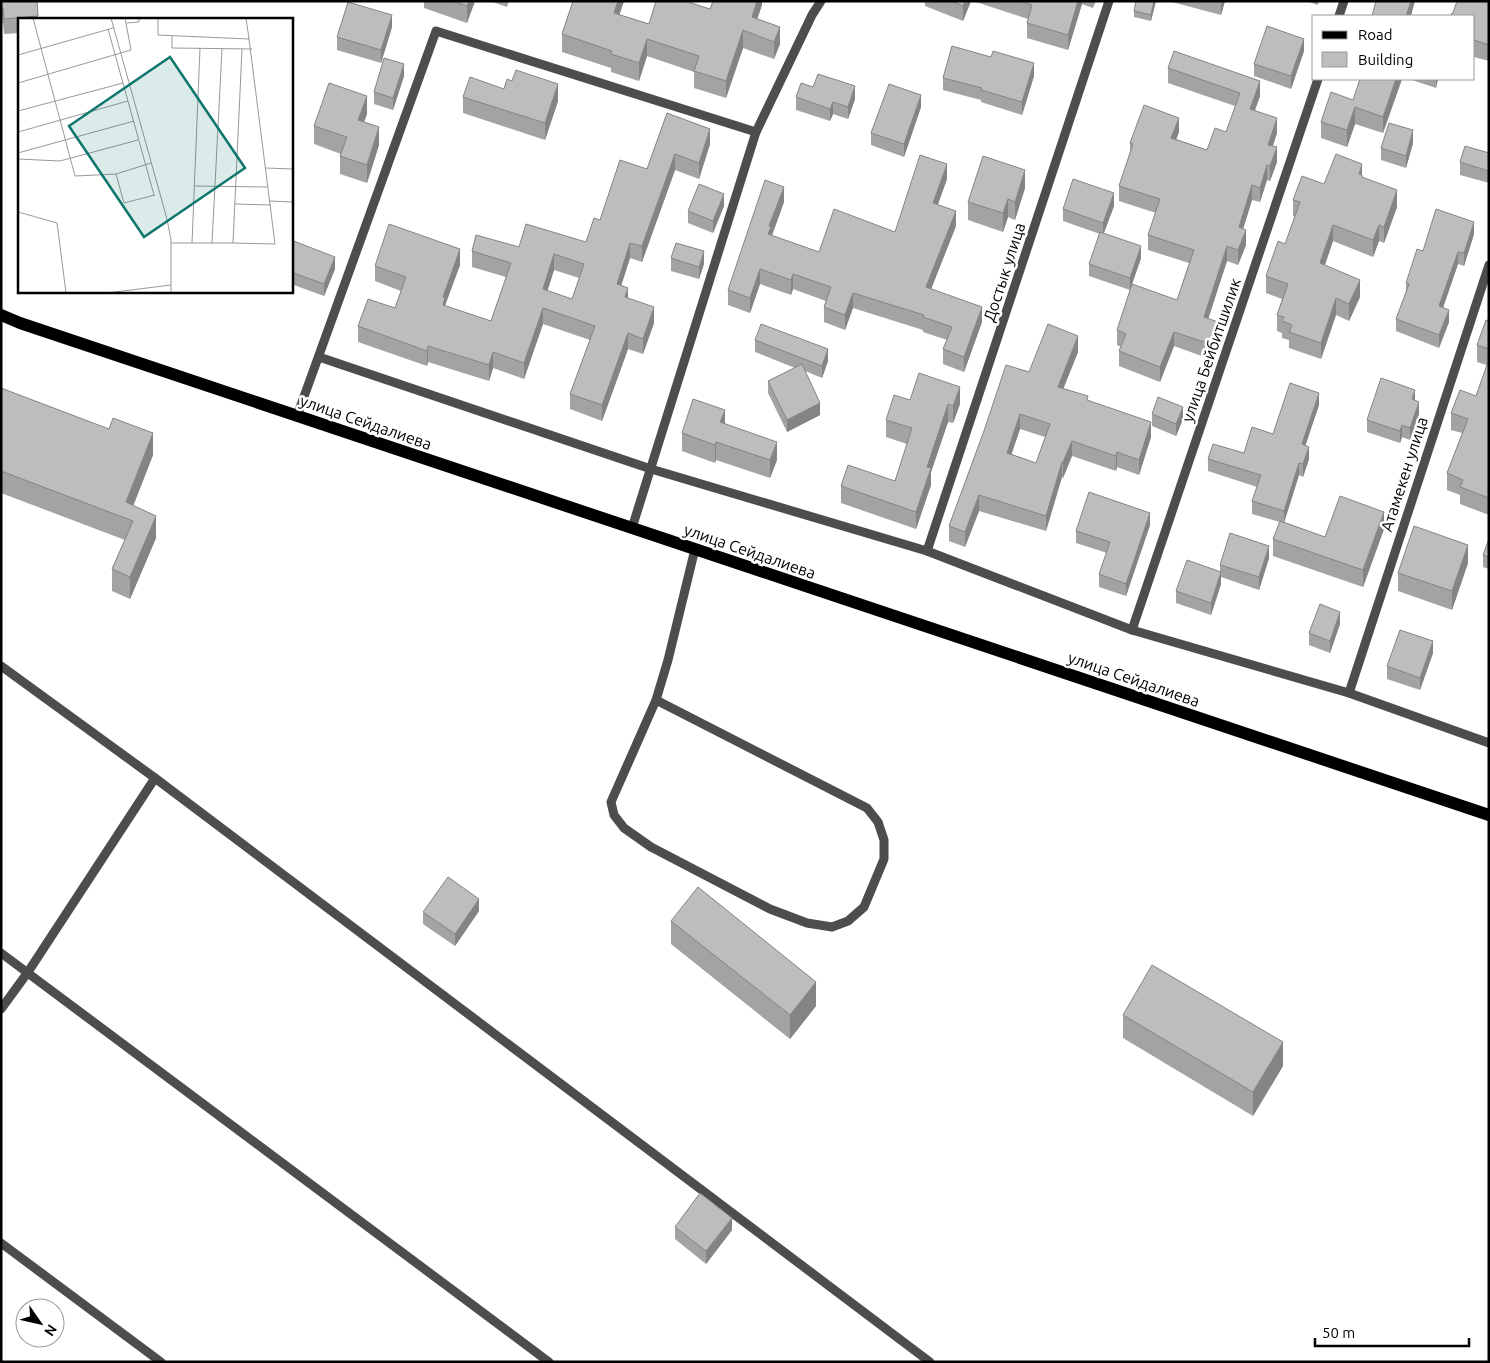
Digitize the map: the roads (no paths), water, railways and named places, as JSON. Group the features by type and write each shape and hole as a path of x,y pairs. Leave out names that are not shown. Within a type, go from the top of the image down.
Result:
{"main road":[{"name":"улица Сейдалиева","path":"1,315 20,323 1489,815"}],"street":[{"path":"632,528 756,132 812,15 821,1"},
{"name":"Достык улица","path":"927,551 1109,1"},
{"path":"1339,15 1344,1"},
{"path":"297,416 436,32 756,132"},
{"name":"улица Бейбитшилик","path":"1132,630 1318,80"},
{"name":"Атамекен улица","path":"1349,693 1489,265"},
{"path":"319,357 651,469 927,551 1132,630 1349,693 1489,743"},
{"path":"656,700 867,808 878,822 884,840 884,859 864,907 848,921 832,927 806,923 770,909 651,847 624,828 614,815 611,802 656,700 668,660 695,549"},
{"path":"1,666 155,778 930,1362"},
{"path":"1,1009 28,972 155,778"},
{"path":"1,952 549,1362"},
{"path":"1,1243 161,1362"}]}
